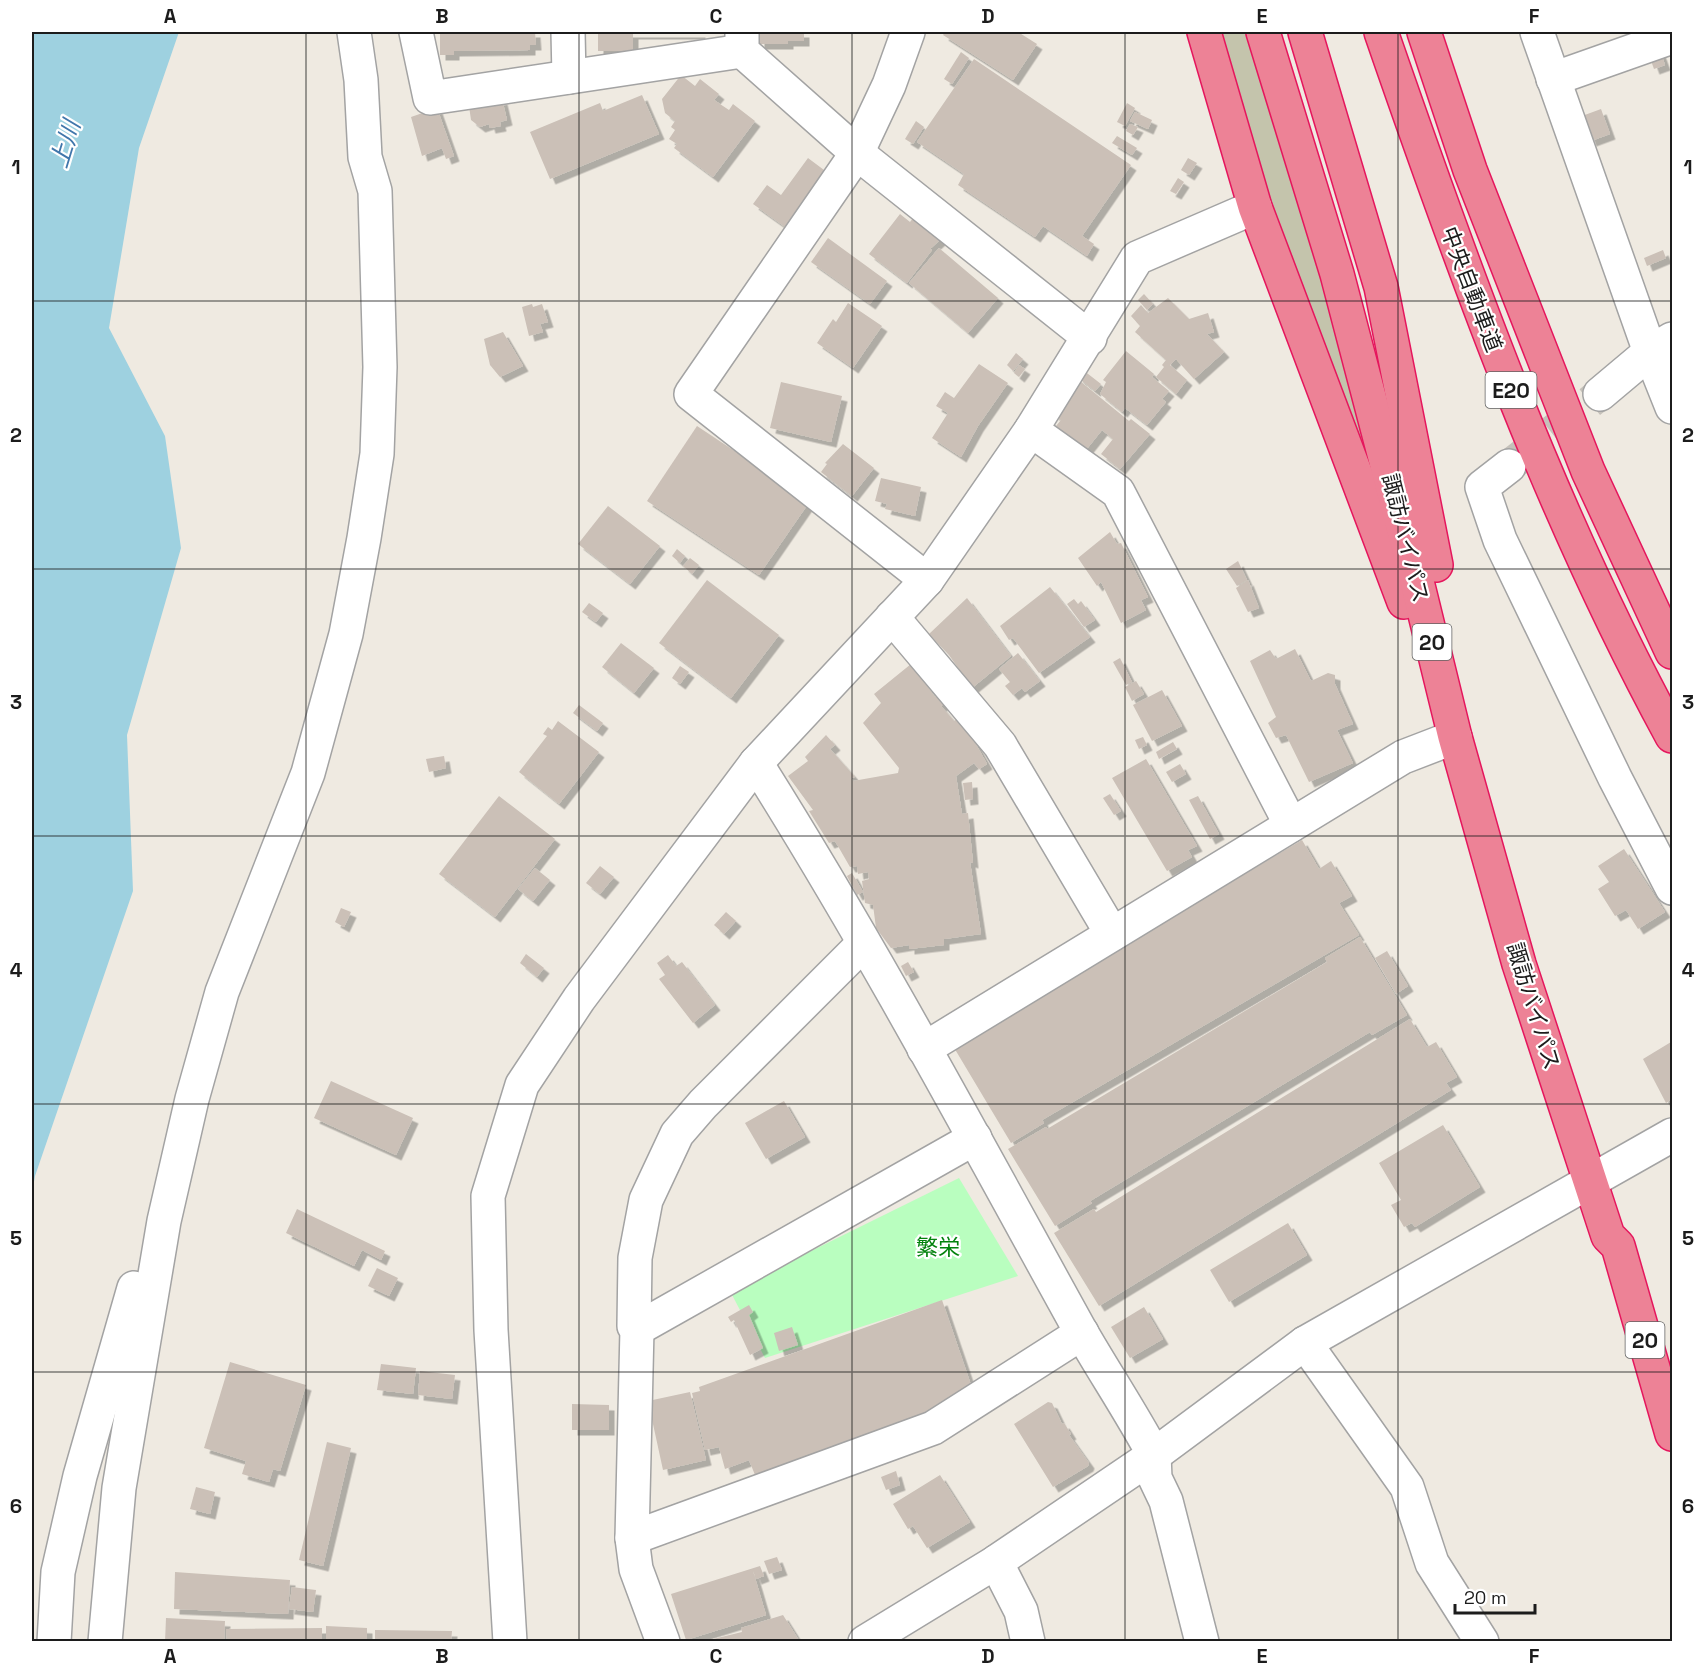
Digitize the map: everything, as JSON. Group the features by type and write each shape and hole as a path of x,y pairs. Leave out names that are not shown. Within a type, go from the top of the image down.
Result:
{"highway":[{"name":"20","path":"1204,32 1255,207 1373,516 1439,705 1452,723"},
{"name":"諏訪バイパス","path":"1263,32 1337,274 1452,723 1519,964 1599,1178 1622,1233 1618,1246 1672,1434"},
{"name":"諏訪バイパス","path":"1275,32 1348,272 1443,626 1517,887 1584,1106 1599,1178"},
{"name":"20","path":"1305,32 1381,287 1419,488 1446,611 1443,626"},
{"name":"中央自動車道","path":"1381,32 1483,320 1551,487 1638,672 1672,736"},
{"name":"中央自動車道","path":"1424,32 1470,170 1587,471 1672,652"}],"street":[{"path":"105,1641 119,1488 164,1221 192,1099 222,992 308,773 346,634 366,527 377,454 380,367 375,191 365,157 361,80 354,32"},
{"path":"416,32 430,98 569,77 742,41 857,153 1090,338"},
{"path":"568,32 569,77"},
{"path":"908,32 889,86 857,153 691,394 927,580"},
{"path":"1537,32 1661,346 1672,407"},
{"path":"1554,79 1672,37"},
{"path":"510,1641 491,1330 488,1196 522,1085 579,999 756,763 927,580 1031,430 1090,338 1137,258 1255,207"},
{"path":"1599,394 1661,346"},
{"path":"1031,430 1118,492 1290,825"},
{"path":"1509,466 1482,487 1500,540 1615,778 1672,888"},
{"path":"892,617 1000,745 1112,934"},
{"path":"924,1049 1403,757 1452,723"},
{"path":"756,763 924,1049 1082,1332 1154,1455 1155,1478 1166,1501 1202,1641"},
{"path":"663,1641 636,1569 632,1538 637,1329 634,1326 635,1258 646,1200 677,1134 703,1104 863,944"},
{"path":"54,1641 58,1572 80,1476 133,1295 176,1127 192,1099"},
{"path":"865,1641 996,1562 1154,1455 1305,1343 1672,1135"},
{"path":"637,1329 975,1138"},
{"path":"632,1538 933,1428 1082,1332"},
{"path":"1305,1343 1407,1487 1432,1563 1482,1641"},
{"path":"996,1562 1021,1611 1028,1641"}],"shaded area":[{"path":"1217,32 1253,32 1395,545 1302,296"}],"green space":[{"name":"繁栄","path":"959,1178 1018,1276 765,1358 730,1291"}],"water":[{"name":"上川","path":"32,32 179,32 139,148 109,328 165,436 181,548 127,735 133,891 35,1176 32,1193"}],"building":[{"path":"440,32 535,32 536,45 530,45 530,50 454,51 454,55 440,55"},
{"path":"598,32 700,32 700,34 633,34 633,51 598,51"},
{"path":"759,32 804,32 804,41 788,41 788,44 759,44"},
{"path":"945,32 1018,32 1037,44 1013,80 943,35"},
{"path":"1660,51 1665,65 1654,69 1649,55"},
{"path":"961,52 969,58 952,84 944,79"},
{"path":"974,59 1131,165 1082,236 1094,244 1087,256 1043,226 1035,237 958,185 964,174 917,142"},
{"path":"681,75 695,86 700,79 719,94 714,100 729,110 733,104 755,121 713,177 674,148 677,144 669,139 675,130 671,127 675,121 665,113 662,99"},
{"path":"642,95 659,134 550,179 530,132 600,103 603,111"},
{"path":"502,99 507,120 500,122 501,126 490,128 489,124 480,127 471,120 469,106"},
{"path":"1127,103 1135,108 1125,126 1117,122"},
{"path":"437,108 454,156 446,159 442,148 422,156 411,117"},
{"path":"1601,109 1610,134 1591,141 1582,116"},
{"path":"1135,112 1152,120 1148,129 1130,121"},
{"path":"916,121 924,127 913,144 905,139"},
{"path":"1130,124 1138,127 1133,135 1126,131"},
{"path":"1117,136 1137,148 1132,155 1112,143"},
{"path":"808,158 828,173 788,229 753,204 767,185 781,195"},
{"path":"1188,158 1197,163 1189,175 1181,170"},
{"path":"1178,178 1184,182 1176,194 1170,191"},
{"path":"900,214 910,222 913,218 941,239 930,249 932,250 907,283 869,254"},
{"path":"828,238 887,281 870,304 811,262"},
{"path":"939,248 998,298 968,333 909,283"},
{"path":"1663,250 1666,258 1647,266 1644,258"},
{"path":"1144,294 1153,304 1147,310 1138,300"},
{"path":"1168,298 1189,319 1208,313 1214,332 1207,334 1224,352 1194,379 1176,359 1170,365 1187,380 1176,394 1156,377 1164,367 1162,365 1166,360 1135,332 1140,326 1131,316 1141,305 1148,313"},
{"path":"848,303 882,326 853,368 817,343 833,319 836,322"},
{"path":"532,304 533,307 542,304 548,322 540,324 543,332 529,336 522,307"},
{"path":"503,332 523,366 500,377 490,365 484,339"},
{"path":"1126,351 1154,374 1152,377 1169,391 1162,399 1166,402 1147,425 1125,408 1122,412 1100,394 1106,382 1103,380"},
{"path":"1016,353 1023,359 1013,371 1007,365"},
{"path":"979,364 1008,383 978,426 961,457 932,438 948,413 936,406 945,392 954,398"},
{"path":"1019,365 1025,369 1019,377 1014,373"},
{"path":"1083,370 1101,384 1095,391 1077,377"},
{"path":"1080,381 1129,421 1131,419 1150,434 1120,469 1101,454 1113,439 1102,430 1086,450 1056,426 1061,420 1053,414"},
{"path":"781,382 842,396 831,442 770,428"},
{"path":"697,426 810,501 759,575 647,501"},
{"path":"843,444 874,468 852,496 821,472 827,464 825,463"},
{"path":"881,478 921,487 915,516 885,509 887,504 875,501"},
{"path":"608,506 660,546 630,584 578,544"},
{"path":"1110,532 1117,544 1121,543 1148,597 1141,600 1146,610 1121,623 1101,582 1097,586 1078,558"},
{"path":"677,549 685,556 680,563 672,556"},
{"path":"690,558 699,565 692,574 683,566"},
{"path":"1238,561 1247,580 1237,586 1226,569"},
{"path":"707,580 779,635 731,698 659,643"},
{"path":"1248,580 1259,608 1248,612 1236,588"},
{"path":"1050,587 1090,637 1039,673 1013,638 1009,640 1000,626"},
{"path":"967,598 1011,656 972,688 949,655 929,634"},
{"path":"1074,599 1078,604 1081,601 1095,620 1084,627 1067,604"},
{"path":"589,603 603,613 596,622 582,612"},
{"path":"621,643 654,668 634,693 602,667"},
{"path":"1295,649 1311,681 1328,673 1335,675 1335,684 1353,724 1337,730 1353,763 1309,782 1286,735 1276,738 1268,723 1276,717 1250,661 1270,650 1276,659"},
{"path":"1018,653 1040,681 1025,692 1022,688 1013,695 1005,686 1010,682 999,669"},
{"path":"1120,658 1132,682 1126,685 1113,662"},
{"path":"911,664 935,697 938,694 945,703 941,706 954,721 957,719 973,739 987,764 979,769 974,763 956,776 962,814 968,813 973,863 970,862 981,934 944,939 944,945 909,949 909,945 891,948 876,928 873,905 865,903 862,881 869,879 868,872 858,874 857,866 850,867 835,841 829,843 809,811 813,810 788,776 808,761 805,757 826,735 835,745 830,749 855,777 851,778 853,781 898,773 899,768 863,723 881,703 874,694"},
{"path":"680,666 689,672 680,684 672,678"},
{"path":"1136,681 1144,694 1132,701 1125,687"},
{"path":"1162,690 1182,726 1152,741 1133,705"},
{"path":"579,705 603,723 597,731 573,713"},
{"path":"558,721 599,752 559,804 519,772 547,736 543,734 548,727 552,730"},
{"path":"1143,737 1147,745 1139,749 1135,740"},
{"path":"1173,742 1177,749 1159,759 1156,752"},
{"path":"444,756 446,768 429,772 426,759"},
{"path":"1146,759 1197,846 1188,850 1192,857 1167,871 1112,778"},
{"path":"1180,764 1186,774 1172,782 1166,772"},
{"path":"972,782 973,799 965,800 963,783"},
{"path":"1110,794 1121,811 1114,815 1103,798"},
{"path":"499,796 555,839 495,917 439,874"},
{"path":"1198,796 1219,834 1210,839 1189,800"},
{"path":"1302,840 1319,869 1331,861 1352,896 1339,903 1359,935 1042,1120 1044,1123 1011,1143 953,1046"},
{"path":"1624,849 1665,912 1638,929 1626,910 1615,916 1598,889 1609,882 1598,866"},
{"path":"600,866 614,877 600,894 586,883"},
{"path":"535,868 550,880 533,901 518,889"},
{"path":"852,873 863,892 857,895 847,876"},
{"path":"341,908 351,912 344,927 335,922"},
{"path":"726,912 736,921 724,934 714,925"},
{"path":"1360,937 1407,1015 1372,1035 1370,1032 1090,1201 1092,1203 1055,1226 1008,1149 1046,1127 1047,1129 1327,962 1325,958"},
{"path":"1387,951 1408,986 1396,994 1375,958"},
{"path":"526,954 544,968 537,977 520,963"},
{"path":"668,955 676,966 682,962 715,1005 693,1023 659,979 665,975 657,963"},
{"path":"908,962 914,972 906,976 901,966"},
{"path":"1410,1019 1427,1047 1436,1042 1457,1077 1446,1083 1451,1090 1099,1306 1054,1233 1094,1209 1096,1212"},
{"path":"1671,1042 1672,1099 1666,1103 1643,1059"},
{"path":"331,1081 413,1118 396,1155 314,1118"},
{"path":"784,1101 805,1137 766,1159 745,1123"},
{"path":"1443,1125 1480,1187 1415,1227 1412,1223 1404,1227 1391,1205 1401,1200 1379,1163"},
{"path":"297,1209 385,1251 381,1260 362,1250 354,1266 286,1233"},
{"path":"1288,1223 1307,1255 1229,1302 1210,1270"},
{"path":"377,1268 398,1278 389,1296 368,1286"},
{"path":"942,1300 971,1385 927,1412 755,1475 749,1460 725,1469 719,1447 705,1450 692,1393 700,1391 699,1387"},
{"path":"749,1305 753,1312 749,1315 763,1348 750,1355 734,1320 731,1322 728,1317"},
{"path":"1144,1307 1163,1339 1130,1358 1111,1327"},
{"path":"792,1327 798,1345 779,1351 774,1333"},
{"path":"230,1362 306,1385 280,1471 273,1469 269,1482 242,1474 246,1461 204,1448"},
{"path":"381,1364 416,1368 413,1394 377,1390"},
{"path":"420,1371 455,1375 452,1399 418,1395"},
{"path":"690,1392 706,1460 663,1470 648,1401"},
{"path":"1048,1402 1052,1403 1062,1424 1064,1423 1071,1434 1069,1435 1089,1463 1088,1466 1053,1487 1014,1424"},
{"path":"572,1404 609,1405 609,1430 572,1430"},
{"path":"327,1442 351,1448 323,1566 299,1560"},
{"path":"896,1471 900,1485 886,1490 881,1477"},
{"path":"940,1475 970,1522 927,1548 913,1526 908,1529 893,1504"},
{"path":"196,1487 215,1492 210,1514 190,1509"},
{"path":"777,1557 782,1570 769,1574 764,1561"},
{"path":"760,1566 764,1576 756,1579 753,1571 766,1615 686,1640 671,1594"},
{"path":"175,1572 290,1580 288,1614 174,1609"},
{"path":"292,1587 316,1590 313,1612 289,1609"},
{"path":"783,1615 800,1642 701,1642 742,1632 741,1628"},
{"path":"166,1618 225,1621 224,1642 165,1642"},
{"path":"326,1626 367,1628 367,1642 326,1642"},
{"path":"322,1628 322,1642 227,1642 226,1629"},
{"path":"375,1630 452,1631 451,1642 375,1642"}],"tunnel":[{"path":"1513,463 1600,394"}]}
